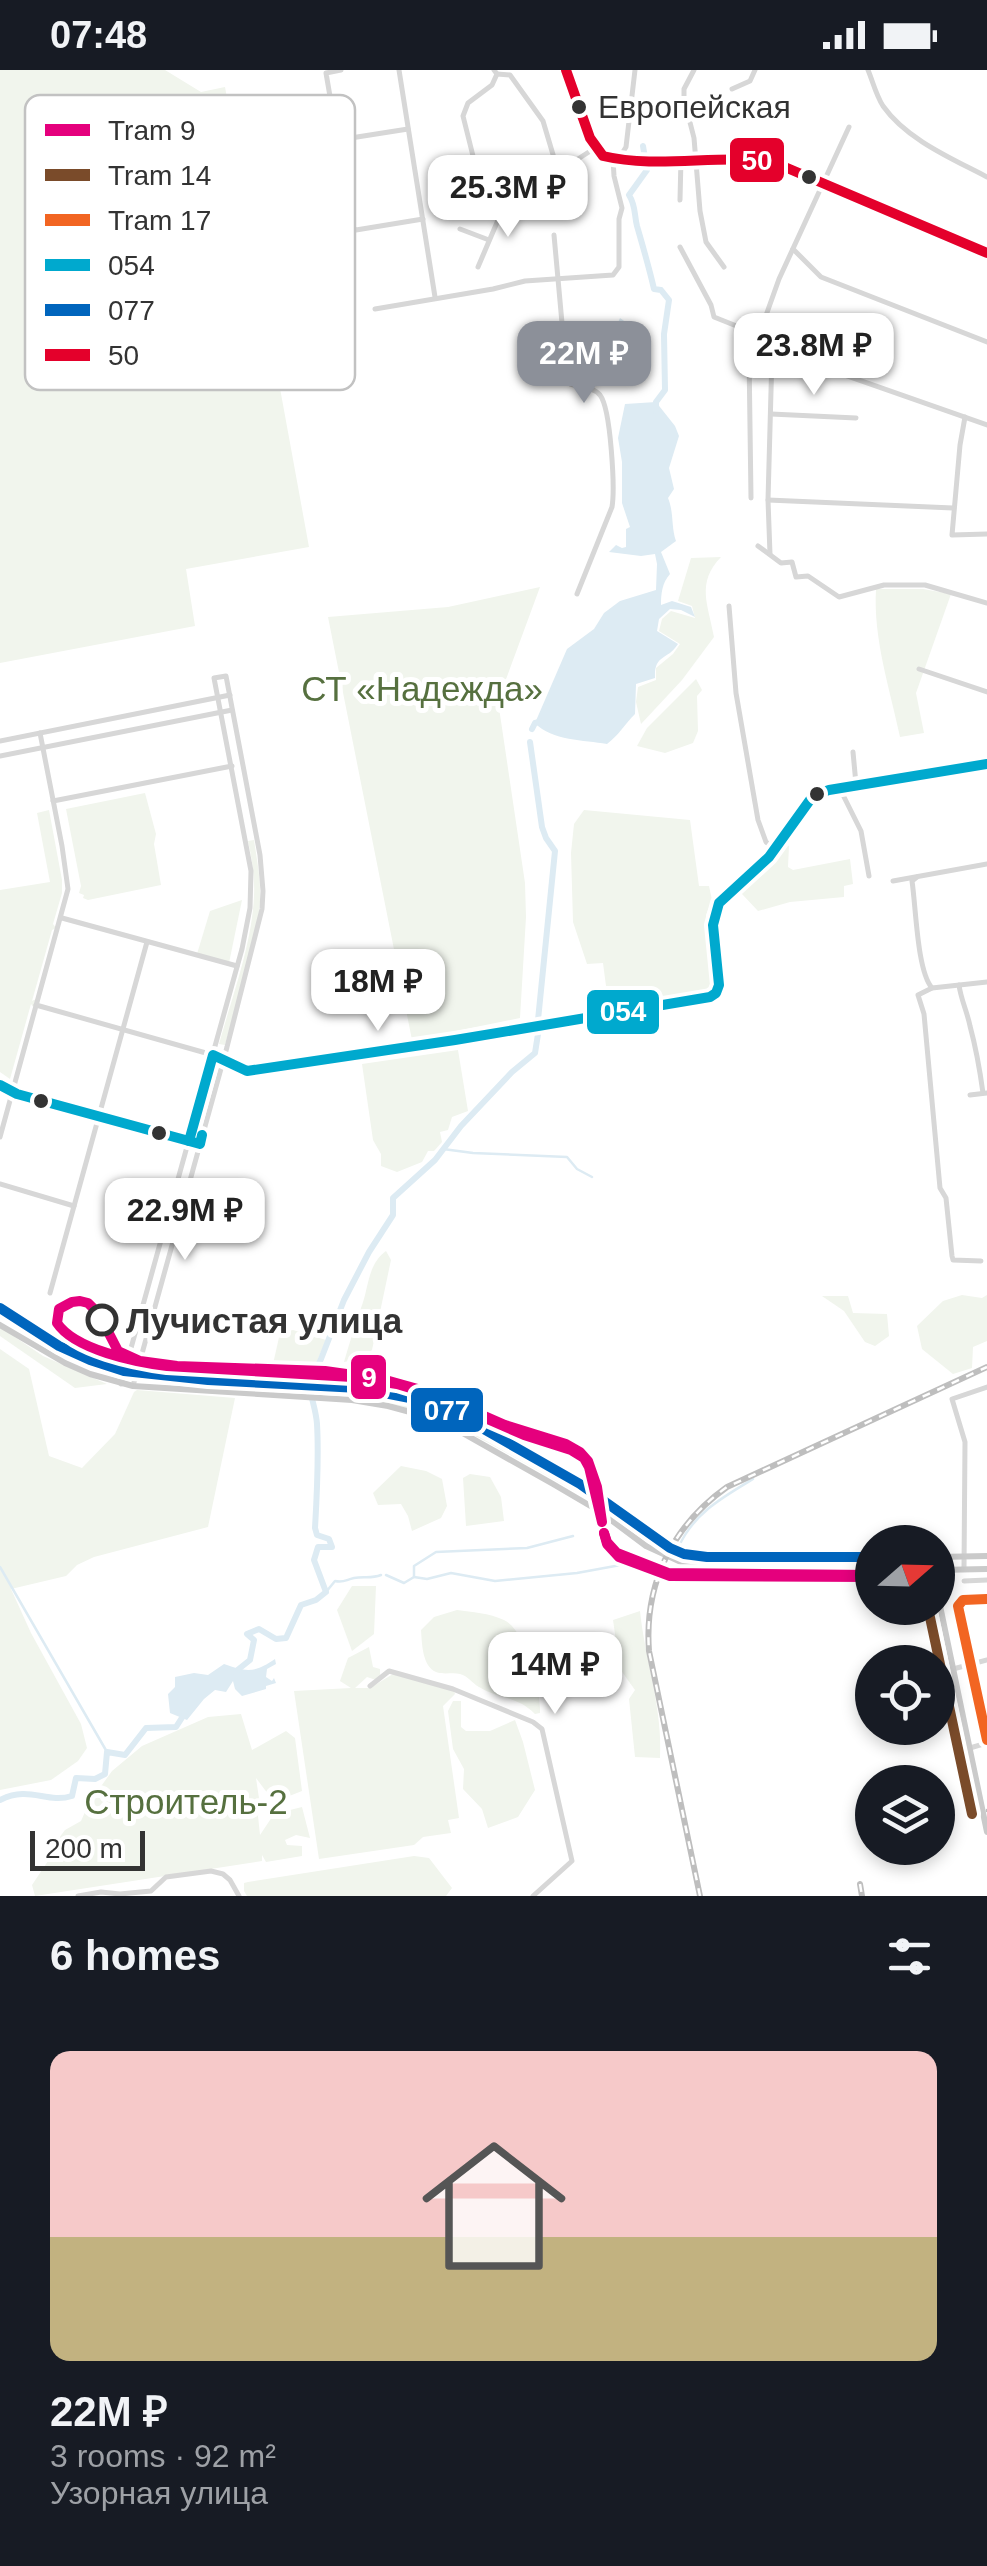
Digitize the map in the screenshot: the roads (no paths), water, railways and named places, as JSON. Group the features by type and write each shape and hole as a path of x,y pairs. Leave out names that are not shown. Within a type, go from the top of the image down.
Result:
{"main road":[{"path":"0,1308 58,1346 124,1371 384,1392 439,1406 583,1486 656,1540 684,1554 707,1558 855,1557"},
{"path":"0,1325 65,1363 121,1384 379,1404 425,1416 553,1484 602,1513 646,1546 681,1562 716,1568 855,1568"},
{"path":"553,1484 582,1495 586,1491 583,1486"},
{"path":"955,1557 987,1556"},
{"path":"955,1569 986,1570"},
{"path":"955,1678 987,1832"}],"street":[{"path":"330,95 326,72 341,70"},
{"path":"399,70 434,297"},
{"path":"566,70 596,148 603,156 619,160 756,158 773,162 987,253"},
{"path":"374,309 556,278 617,272 622,208 614,176 626,147 635,70"},
{"path":"694,70 684,99 697,158 700,211 706,242 724,267"},
{"path":"732,88 750,80 755,70"},
{"path":"868,70 882,105 900,124 932,150 987,178"},
{"path":"507,199 477,172 464,116 468,104 492,84 495,72 510,74 543,121 557,168"},
{"path":"762,346 759,335 779,280 849,127"},
{"path":"355,137 408,129"},
{"path":"478,267 507,199 596,148"},
{"path":"680,200 681,159"},
{"path":"355,229 423,219"},
{"path":"460,229 488,240"},
{"path":"554,235 567,378 570,384 598,393 603,400 612,461 612,508 577,594"},
{"path":"680,247 712,304 714,317 759,335"},
{"path":"793,249 821,277 987,342"},
{"path":"762,346 987,425"},
{"path":"751,498 749,355 762,346"},
{"path":"770,554 768,500 775,350"},
{"path":"771,414 856,418"},
{"path":"965,417 952,535 987,534"},
{"path":"768,500 954,508"},
{"path":"758,546 782,563 792,562 796,577 808,576 839,597 884,585 925,585 987,603"},
{"path":"728,606 736,693 758,820 766,842 775,849"},
{"path":"919,669 987,692"},
{"path":"121,1384 247,928 251,878 214,678 226,676 263,890 255,940 224,1058 132,1386"},
{"path":"0,741 230,696"},
{"path":"0,756 232,710"},
{"path":"0,1137 61,918 68,878 40,733"},
{"path":"853,752 857,786"},
{"path":"36,1005 224,1058 247,1071 664,1007 713,996 719,985 713,925 722,898 764,862 814,796 840,788 987,764"},
{"path":"52,799 232,766"},
{"path":"840,788 859,825 869,876"},
{"path":"893,881 987,864"},
{"path":"917,877 912,881 922,960 925,980 932,988"},
{"path":"61,918 237,966"},
{"path":"50,1292 148,942"},
{"path":"981,1260 958,1262 952,1256 946,1198 940,1188 924,1014 918,996 932,988 987,982"},
{"path":"959,985 985,1093 970,1095"},
{"path":"0,1085 12,1092 200,1144"},
{"path":"0,1184 74,1206"},
{"path":"964,1569 965,1442 952,1399 987,1387"},
{"path":"964,1580 987,1580"},
{"path":"955,1668 987,1660"},
{"path":"370,1686 389,1670 477,1698 542,1729 572,1861 533,1896"},
{"path":"970,1748 987,1742"},
{"path":"78,1896 151,1891 166,1878 211,1871 223,1874 239,1896"}],"waterway":[{"path":"643,146 647,170 629,195 654,289 661,290 669,300 664,334 665,390 656,402 656,411"},
{"path":"532,729 535,723 543,721"},
{"path":"530,742 542,827 555,851 538,1020"},
{"path":"235,1672 250,1660 254,1640 247,1634 259,1629 276,1639 286,1638 301,1605 326,1592 314,1560 318,1547 332,1547 329,1539 317,1535 315,1528 318,1437 309,1378 321,1359 344,1300 393,1215 393,1198 435,1160 461,1126 535,1053 538,1034"},
{"path":"443,1149 567,1157 577,1169 592,1177"},
{"path":"679,1546 701,1515 753,1479"},
{"path":"386,1575 404,1583 414,1577 414,1566 436,1552 527,1548 573,1536"},
{"path":"414,1577 427,1579 451,1573 495,1581 626,1564 633,1567"},
{"path":"0,1567 107,1752"},
{"path":"326,1592 335,1581 381,1575"},
{"path":"0,1800 20,1794 72,1796 76,1778 95,1779 105,1774 107,1752 125,1755 146,1728 176,1727 185,1713"}],"tram line":[{"path":"78,1300 91,1310 114,1346"},
{"name":"9","path":"80,1301 99,1314 118,1351 140,1361 325,1371 382,1379 432,1393 505,1425 566,1444 588,1461 602,1522 589,1467 584,1458 571,1450 524,1435 430,1394 397,1384 352,1377 167,1366 139,1361 107,1353 77,1341 57,1323 59,1309 80,1301"},
{"name":"9","path":"604,1533 617,1553 668,1573 855,1575"},
{"name":"9","path":"604,1533 607,1544 619,1557 670,1576 855,1577"},
{"name":"17","path":"987,1599 963,1600 958,1606 987,1740"},
{"name":"14","path":"932,1625 972,1814"}],"railway":[{"path":"700,1896 649,1651 651,1603 666,1558 691,1520 727,1487 987,1367"},
{"path":"860,1884 862,1896"}],"place":[{"name":"Европейская","path":"579,107"},
{"name":"Лучистая улица","path":"102,1320"}],"park label":[{"name":"СТ «Надежда»","path":"422,688"},
{"name":"Строитель-2","path":"186,1801"}]}
